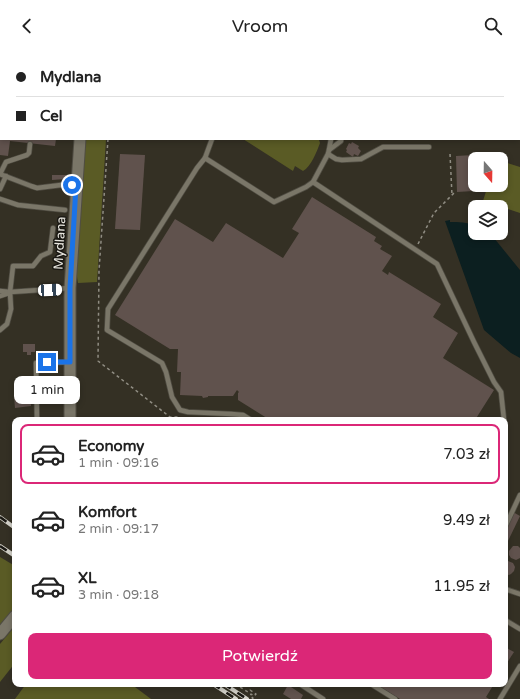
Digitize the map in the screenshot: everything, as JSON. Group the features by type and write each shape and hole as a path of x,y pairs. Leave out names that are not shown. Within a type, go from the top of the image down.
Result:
{"street":[{"name":"Mydlana","path":"70,417 70,288 80,140"},
{"path":"0,634 12,620"}],"lane":[{"path":"212,140 205,158 197,168 108,309 107,330 162,363 166,372 172,397 180,410 188,412 243,415 246,417"},
{"path":"205,158 274,202 306,187 313,182 329,152 331,140"},
{"path":"329,152 341,140"},
{"path":"0,189 6,162 27,155 29,153 30,144"},
{"path":"329,152 336,159 342,160 361,159 382,146 429,147"},
{"path":"2,175 37,188 61,185 76,186"},
{"path":"313,182 437,264 474,342 494,382 501,392 504,417"},
{"path":"0,199 18,205 65,210"},
{"path":"0,330 7,324 11,309 10,292 13,266 33,266 41,256 50,252 53,228"},
{"path":"0,291 10,292 70,288"},
{"path":"0,296 10,292"},
{"path":"37,417 36,363 70,362"},
{"path":"508,521 520,495"},
{"path":"508,590 520,594"},
{"path":"508,622 520,629"},
{"path":"508,686 520,666"},
{"path":"305,687 323,699"},
{"path":"376,687 395,699"},
{"path":"500,699 507,687"}],"path":[{"path":"108,140 98,271 98,360 170,417 184,417"},
{"path":"450,154 452,195"},
{"path":"415,249 434,213 456,191"},
{"path":"240,687 248,692 250,690 256,694 254,696 251,694 250,696 253,698 252,699"}],"shaded area":[{"path":"85,140 106,140 97,282 78,283 76,271"},
{"path":"245,140 319,140 320,143 309,166 303,171 295,166 293,171"},
{"path":"508,163 520,167 520,213 508,209 508,200 483,200 486,192 508,192"},
{"path":"0,557 12,564 12,611 0,626"},
{"path":"12,630 12,667 0,682 0,644"},
{"path":"24,687 135,687 151,699 15,699"}],"water":[{"path":"450,220 450,222 468,224 468,240 496,240 520,270 520,358 511,353 484,330 445,221"}],"building":[{"path":"0,140 56,140 55,146 10,141 8,156 0,155"},
{"path":"352,142 359,146 358,148 361,151 358,156 354,154 353,157 346,152 349,143 351,144"},
{"path":"120,154 145,155 140,230 115,229"},
{"path":"468,155 468,191 457,192 456,156"},
{"path":"52,175 66,175 66,179 52,180"},
{"path":"312,197 376,237 374,241 382,246 380,249 392,256 382,271 388,275 389,272 441,304 433,317 458,333 443,358 494,390 477,417 265,417 238,400 239,392 237,390 233,396 208,396 203,398 202,396 180,395 181,372 177,372 178,349 170,349 115,315 175,219 213,242 226,223 283,258 299,233 292,229"},
{"path":"23,344 35,344 35,352 31,352 31,355 27,355 27,352 23,352"},
{"path":"23,384 23,390 29,390 31,406 15,408 14,396 19,395 16,385"},
{"path":"513,512 520,516 508,541 508,523"},
{"path":"513,546 518,546 520,548 520,558 516,560 511,558 509,555 509,551"},
{"path":"508,561 513,563 515,567 514,571 509,575"},
{"path":"508,649 514,652 508,661"},
{"path":"287,687 291,687 303,695 301,699 291,699 283,694"},
{"path":"381,687 492,687 486,697 489,699 400,699"}],"railway":[{"path":"0,517 12,526"},
{"path":"0,546 12,554"},
{"path":"218,687 236,699"},
{"path":"229,687 247,699"}],"route":[{"path":"47,362 70,362 70,288 76,186 72,185"}]}
